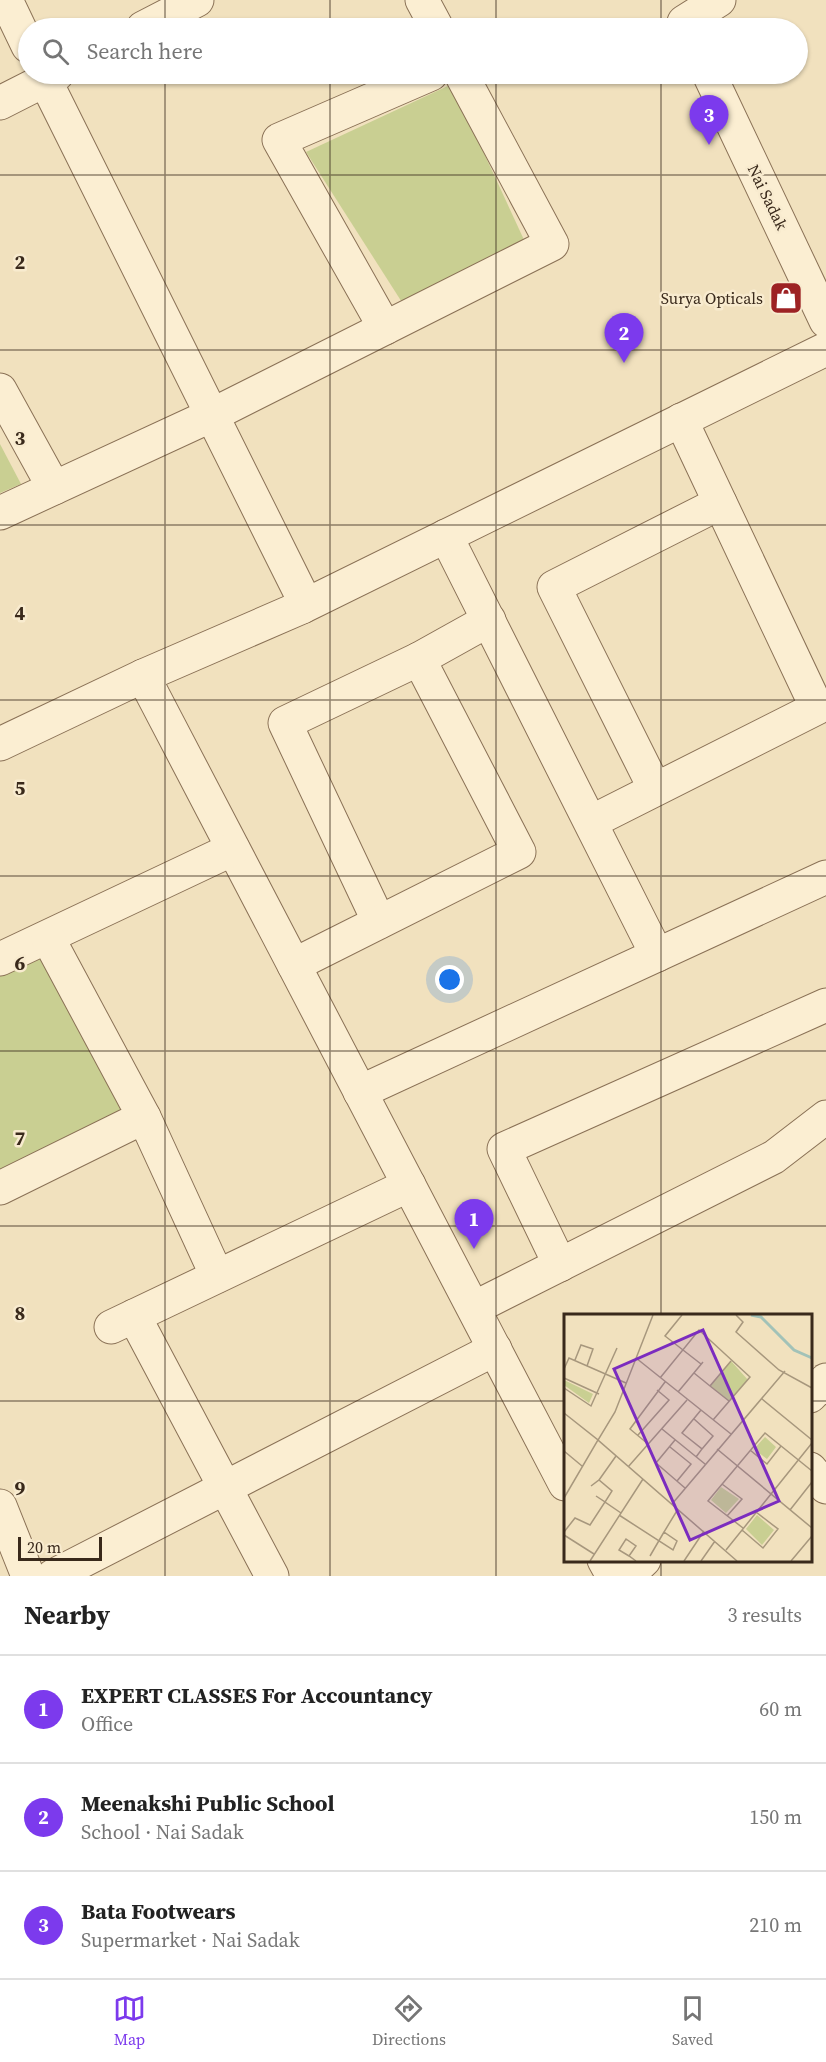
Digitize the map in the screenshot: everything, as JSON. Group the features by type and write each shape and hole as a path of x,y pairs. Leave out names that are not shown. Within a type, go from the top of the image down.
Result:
{"street":[{"path":"6,0 18,25"},
{"path":"162,18 197,0"},
{"path":"422,0 432,18"},
{"path":"682,17 719,0"},
{"path":"0,103 34,84"},
{"path":"52,84 301,594 302,607"},
{"path":"385,328 279,140 407,84"},
{"path":"0,513 212,415 552,244 466,84"},
{"name":"Nai Sadak","path":"714,84 818,277 826,321"},
{"path":"0,744 142,676 302,607 826,349"},
{"path":"0,390 54,488"},
{"path":"591,822 818,708 681,420"},
{"path":"655,789 554,587 720,502"},
{"path":"446,536 657,955"},
{"path":"379,922 285,723 419,659 489,620"},
{"path":"294,965 519,852 419,659"},
{"path":"142,676 564,1482"},
{"path":"0,959 233,849"},
{"path":"360,1092 657,955 823,886"},
{"path":"48,938 144,1117 217,1276"},
{"path":"560,1265 504,1149 826,1005"},
{"path":"0,1188 144,1117"},
{"path":"474,1308 774,1158 826,1118"},
{"path":"272,1576 224,1488 122,1321 409,1185"},
{"path":"53,1576 495,1348"},
{"path":"811,1395 826,1380"},
{"path":"811,1470 826,1487"},
{"path":"0,1506 28,1576"},
{"path":"605,1561 613,1576"},
{"path":"627,1576 643,1561"}],"green space":[{"path":"452,84 525,242 405,307 306,152"},
{"path":"0,444 21,484 0,493"},
{"path":"48,938 144,1117 0,1188 0,959"}],"place":[{"name":"Bata Footwears","path":"709,145"},
{"name":"Surya Opticals","path":"786,298"},
{"name":"Meenakshi Public School","path":"624,363"},
{"name":"EXPERT CLASSES For Accountancy","path":"474,1249"}]}
